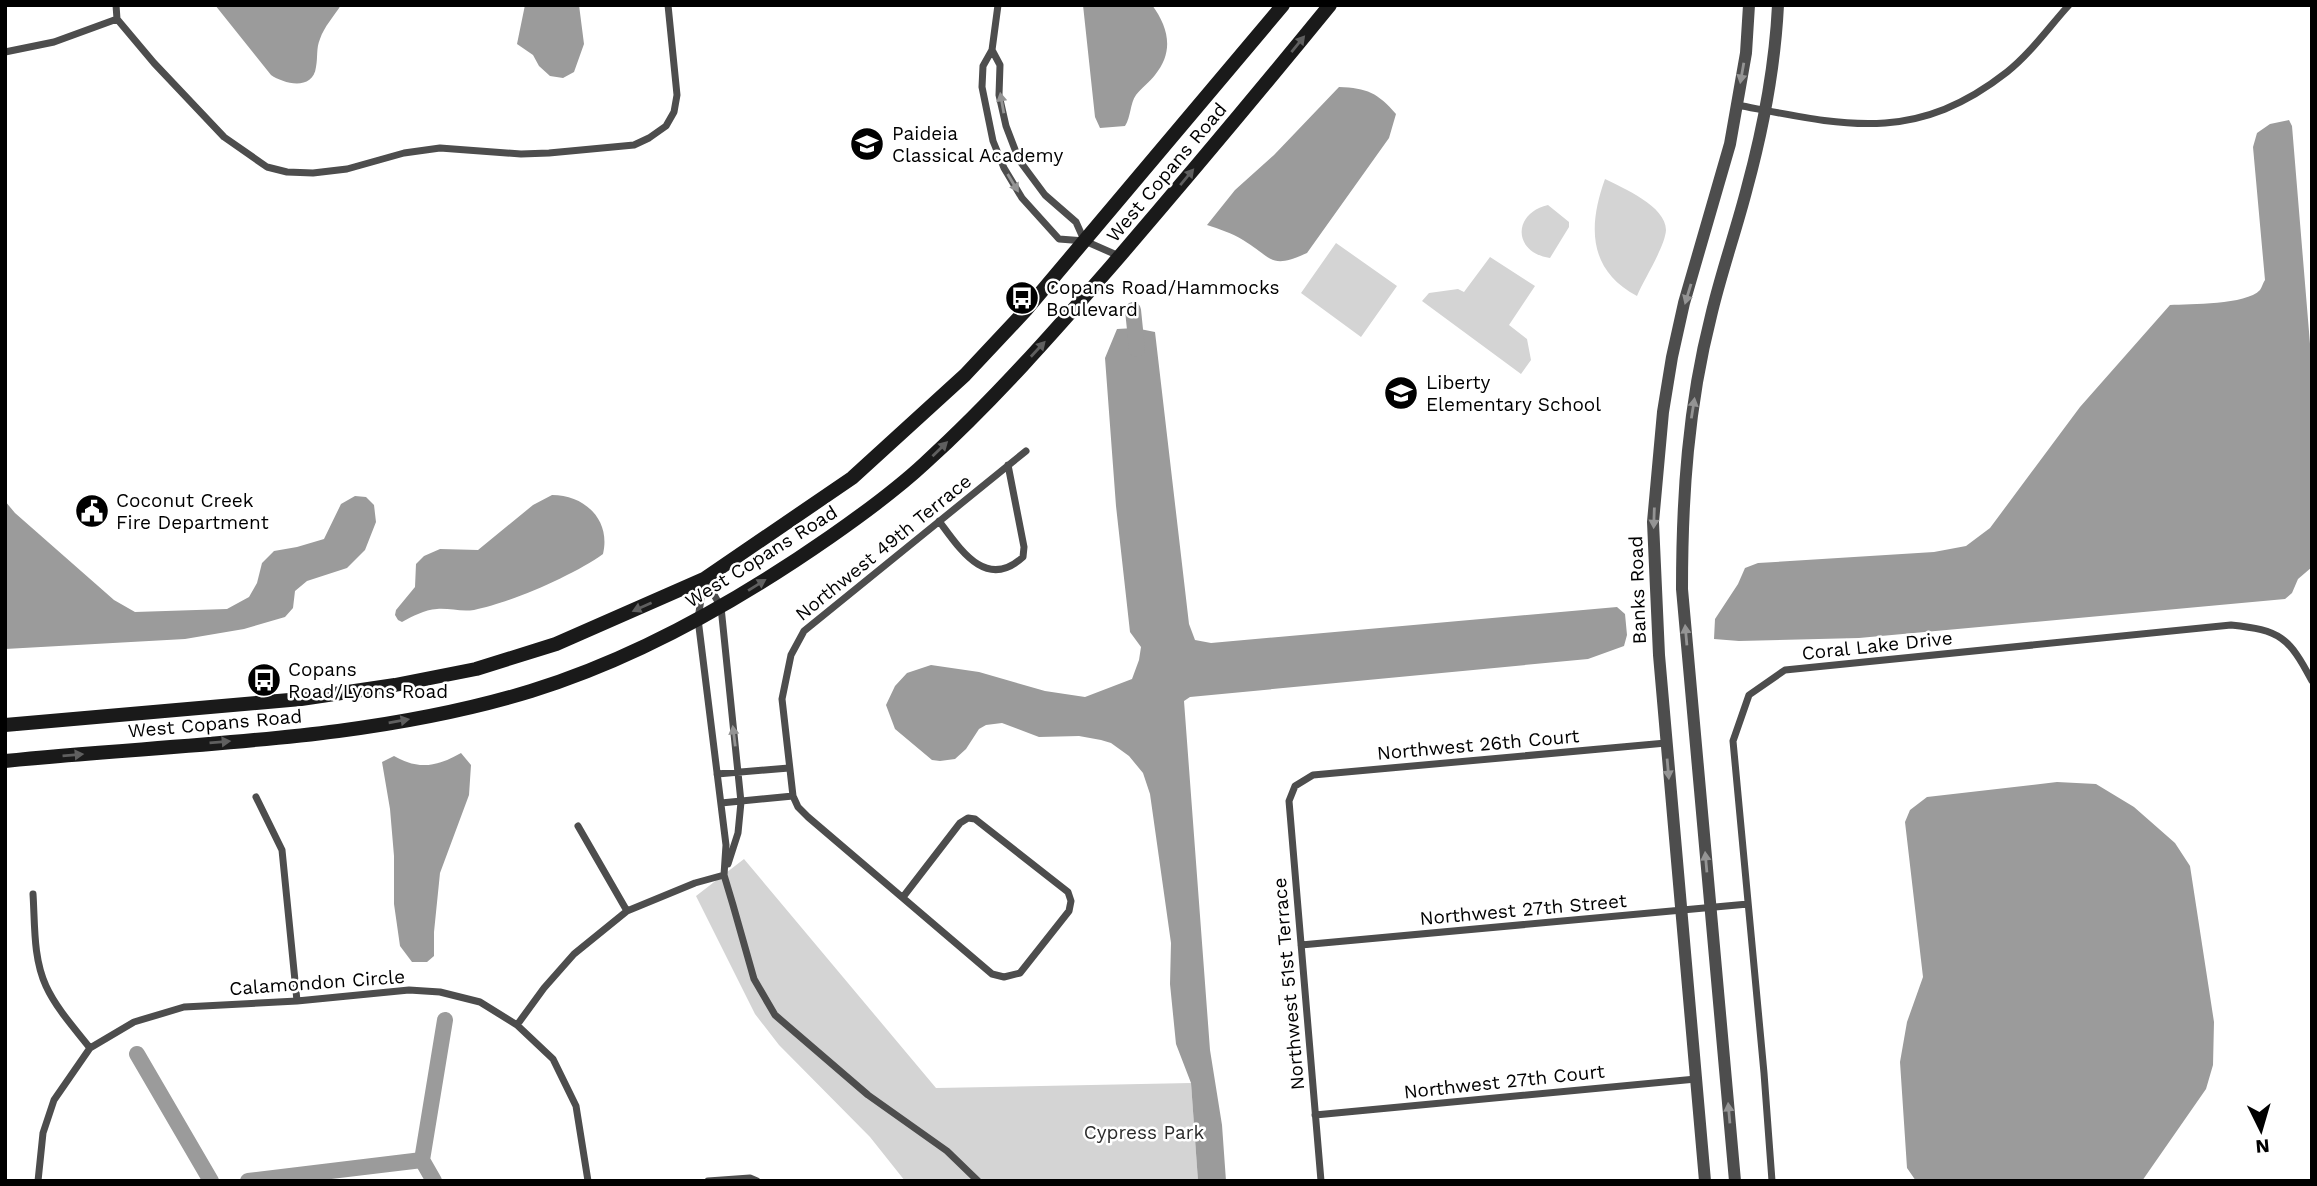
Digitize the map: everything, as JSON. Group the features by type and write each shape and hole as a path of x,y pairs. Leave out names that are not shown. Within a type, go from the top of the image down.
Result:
{"main road":[{"name":"West Copans Road","path":"5,725 301,699 395,685 475,668 556,644 704,579 852,478 974,366 1026,310 1283,5"},
{"name":"West Copans Road","path":"5,761 303,735 405,721 530,691 643,648 721,607 792,564 923,466 992,399 1119,256 1330,5"}],"street":[{"path":"116,5 117,19 154,63 224,137 267,167 287,172 313,173 347,169 404,153 440,148 521,154 549,153 634,145 649,138 666,126 674,112 677,95 668,5"},
{"path":"998,5 992,50 983,66 982,87 993,141 1004,168 1022,198 1059,239 1085,241 1119,256"},
{"name":"Banks Road","path":"1705,1181 1666,743 1655,600 1653,522 1663,412 1678,330 1730,144 1746,52 1749,5"},
{"path":"1735,1181 1682,589 1684,479 1690,423 1704,345 1747,190 1765,110 1778,5"},
{"path":"1737,105 1861,125 1914,120 1962,103 2009,71 2069,5"},
{"path":"5,52 54,41 117,19"},
{"path":"992,50 1000,65 999,95 1006,126 1019,160 1045,195 1076,222 1085,241"},
{"name":"Northwest 49th Terrace","path":"793,796 782,699 796,642 804,632 1026,451"},
{"path":"939,521 967,558 996,570 1012,567 1023,557 1024,547 1008,465"},
{"path":"704,579 721,607 741,802 738,834 724,875"},
{"path":"704,579 698,619 726,845 724,875 754,979 775,1015 868,1095 947,1151 978,1181"},
{"name":"Coral Lake Drive","path":"1772,1181 1733,741 1749,695 1785,670 2231,625 2259,628 2281,636 2299,656 2312,681"},
{"name":"Northwest 26th Court","path":"1295,786 1313,775 1666,743"},
{"path":"717,774 789,768"},
{"name":"Northwest 51st Terrace","path":"1295,786 1289,801 1321,1181"},
{"path":"720,803 793,796 798,807 808,817 992,974 1004,977 1020,973 1069,911 1071,901 1068,892 975,819 968,818 960,823 903,897"},
{"path":"257,797 282,850 297,1001"},
{"path":"578,826 627,911"},
{"path":"517,1025 544,988 574,954 627,911 695,883 724,875"},
{"path":"33,894 38,959 46,986 90,1048"},
{"name":"Northwest 27th Street","path":"1301,945 1748,904"},
{"name":"Calamondon Circle","path":"38,1181 43,1133 54,1100 90,1048 134,1022 184,1007 297,1001 409,990 440,992 480,1002 517,1025 554,1059 576,1106 588,1181"},
{"name":"Northwest 27th Court","path":"1315,1115 1696,1079"},
{"path":"708,1181 750,1178 757,1181"}],"green space":[{"path":"1605,179 1642,199 1659,213 1664,221 1665,237 1637,296 1609,273 1596,245 1596,213"},
{"path":"1548,205 1569,222 1569,227 1550,258 1529,248 1523,241 1522,232 1528,216 1536,209"},
{"path":"1336,243 1397,286 1361,337 1301,293"},
{"path":"1490,257 1535,286 1509,325 1527,339 1531,360 1521,374 1422,301 1429,293 1458,289 1464,292"},
{"name":"Cypress Park","path":"744,859 936,1088 1191,1083 1198,1181 905,1181 870,1137 779,1045 755,1014 696,896"}],"shaded area":[{"path":"215,5 341,5 320,39 314,75 304,82 290,83 271,75"},
{"path":"525,5 579,5 584,44 574,72 563,78 550,76 539,66 533,55 517,44"},
{"path":"1083,5 1152,5 1162,22 1167,40 1165,58 1155,75 1134,98 1125,126 1100,128 1095,117"},
{"path":"1339,87 1371,93 1396,114 1389,138 1307,253 1286,261 1272,260 1239,238 1207,225 1235,190 1274,155"},
{"path":"2289,120 2292,126 2312,368 2312,567 2298,579 2292,593 2285,599 1859,638 1739,641 1714,639 1715,619 1745,568 1758,563 1934,552 1966,546 1990,528 2080,407 2170,305 2243,299 2260,290 2265,280 2253,147 2257,133 2270,124"},
{"path":"1135,328 1155,332 1189,624 1195,640 1211,643 1617,607 1625,614 1627,635 1624,646 1588,659 1190,697 1184,701 1210,1050 1222,1125 1226,1181 1198,1181 1191,1083 1176,1044 1170,984 1171,943 1150,794 1143,773 1129,756 1111,743 1079,736 1039,737 1002,723 986,725 979,729 966,749 955,759 932,760 895,729 886,705 895,686 907,673 931,665 979,672 1045,691 1085,697 1132,679 1141,647 1130,632 1116,506 1105,358 1117,329"},
{"path":"552,495 575,499 593,512 603,530 603,554 559,579 505,601 474,610 432,610 402,622 398,620 396,610 415,587 416,564 424,556 440,549 478,550 533,505"},
{"path":"355,496 366,497 374,505 376,522 365,550 347,568 307,581 295,591 293,608 285,617 244,629 185,639 5,649 5,501 15,513 114,600 135,612 227,609 249,597 257,583 262,563 274,551 324,539 341,504"},
{"path":"461,753 471,765 469,795 440,873 434,956 427,962 412,962 400,946 394,904 390,809 382,762 394,756 412,763 428,765"},
{"path":"2057,782 2096,784 2134,807 2175,843 2190,866 2214,1022 2213,1065 2206,1089 2142,1181 1916,1181 1907,1168 1900,1062 1907,1022 1923,977 1905,822 1910,810 1927,797"}],"waterway":[{"path":"1133,310 1137,349"},
{"path":"422,1160 445,1020"},
{"path":"137,1054 211,1181"},
{"path":"248,1181 422,1160 434,1181"}],"place":[{"name":"Paideia Classical Academy","path":"867,144"},
{"name":"Copans Road/Hammocks Boulevard","path":"1022,298"},
{"name":"Liberty Elementary School","path":"1401,393"},
{"name":"Coconut Creek Fire Department","path":"92,511"},
{"name":"Copans Road/Lyons Road","path":"264,680"}]}
